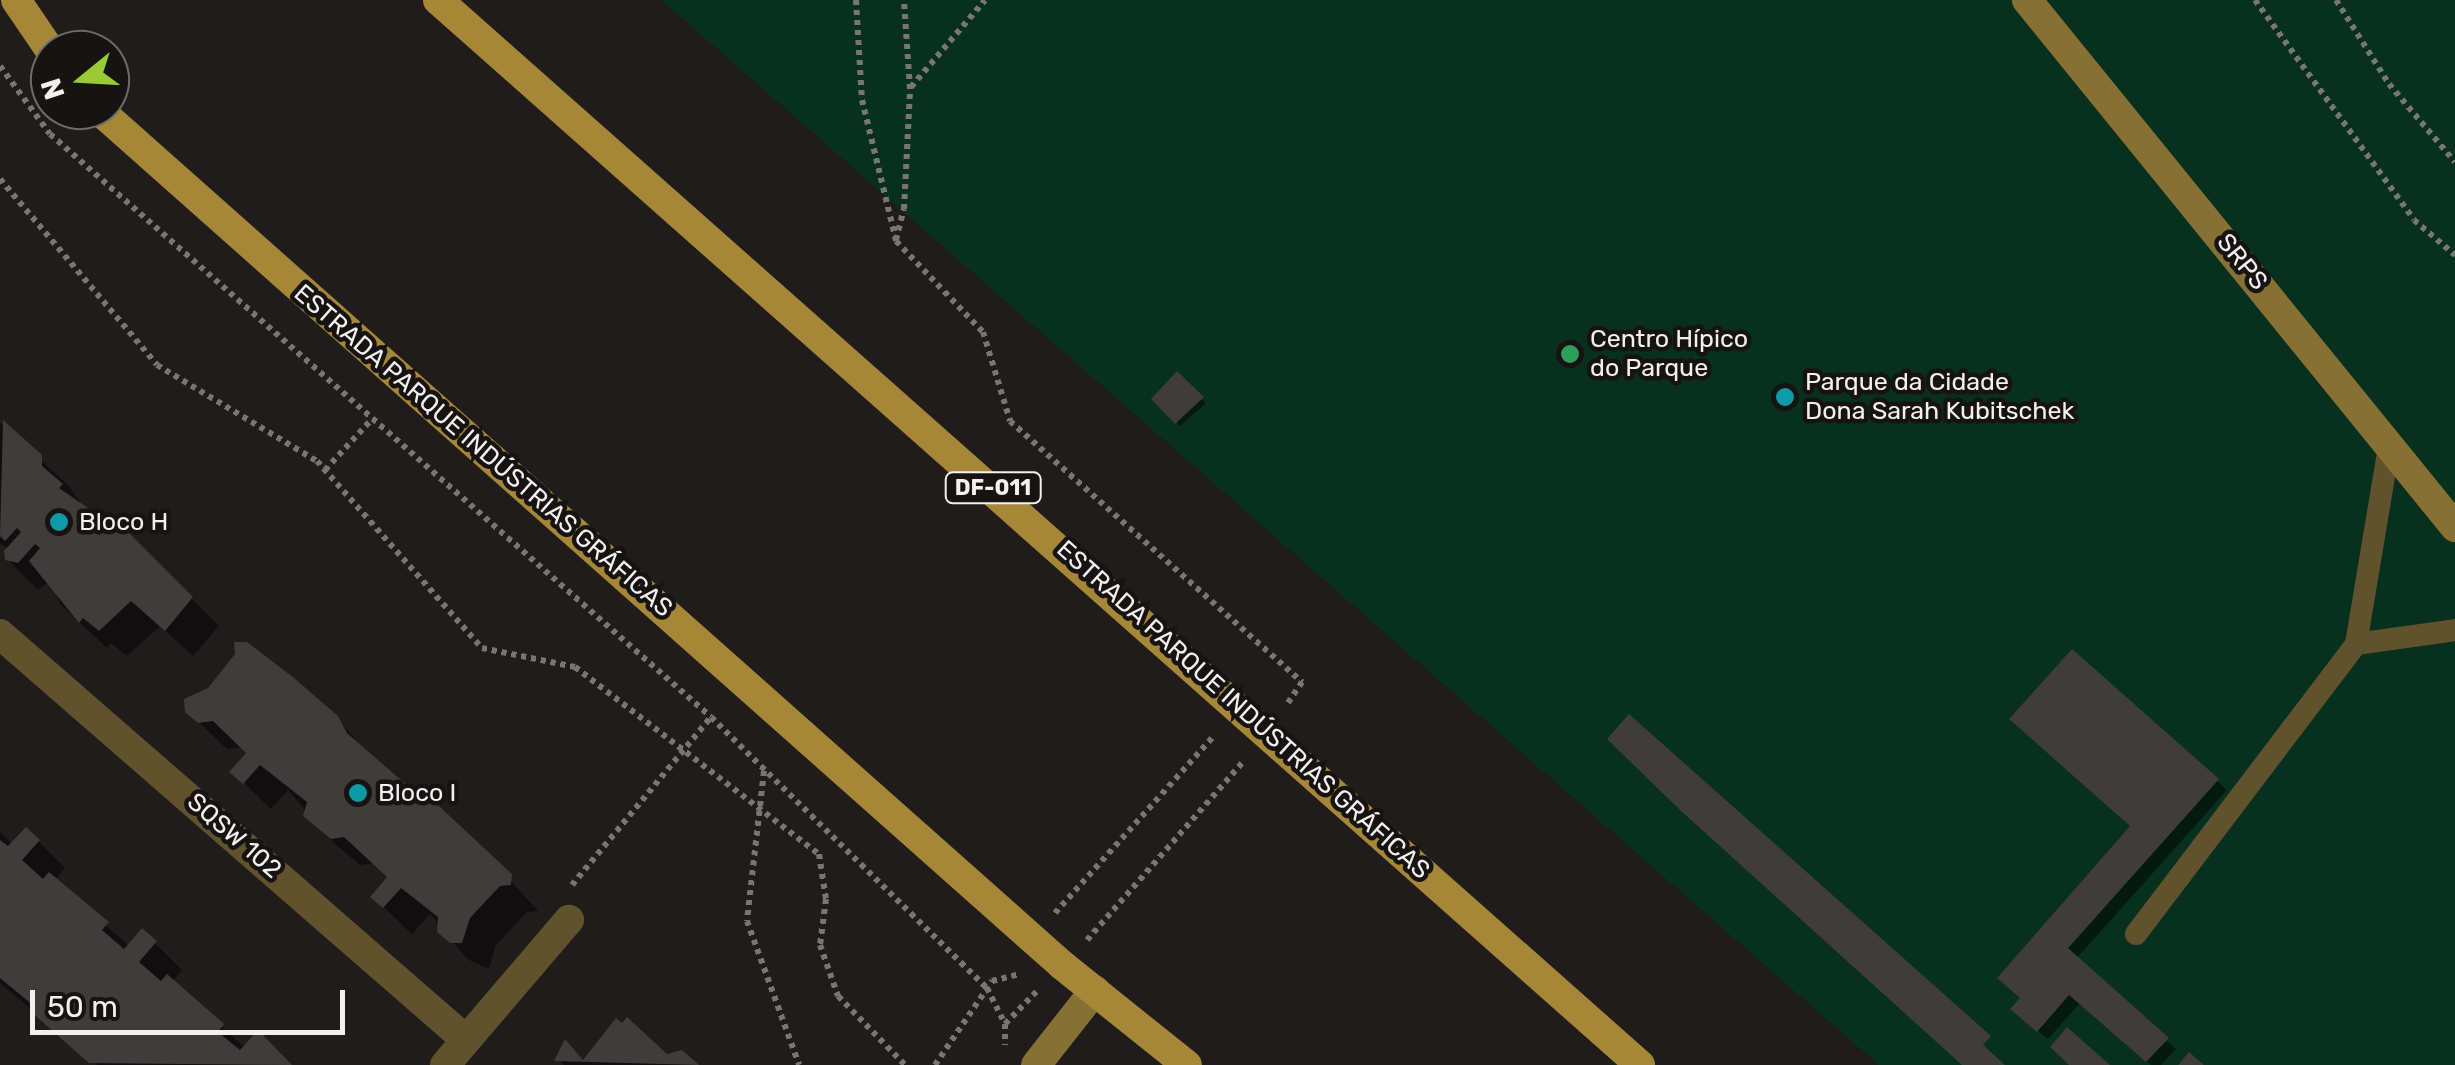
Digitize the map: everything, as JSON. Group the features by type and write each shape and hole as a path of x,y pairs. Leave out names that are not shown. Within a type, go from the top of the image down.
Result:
{"main road":[{"path":"16,0 36,30"},
{"name":"ESTRADA PARQUE INDÚSTRIAS GRÁFICAS","path":"438,0 1269,730 1640,1065"},
{"name":"SRPS","path":"2027,0 2455,526"},
{"name":"ESTRADA PARQUE INDÚSTRIAS GRÁFICAS","path":"122,130 1062,965 1186,1065"},
{"path":"1036,1065 1094,990"}],"street":[{"name":"SQSW 102","path":"0,634 466,1040"},
{"path":"444,1065 568,905"}],"lane":[{"path":"2136,934 2356,644 2389,447"},
{"path":"2356,644 2455,630"}],"path":[{"path":"856,0 862,100 896,241 984,332 1010,421 1302,682 1269,730 1005,1024"},
{"path":"896,241 904,209 910,89 904,0"},
{"path":"910,89 985,0"},
{"path":"2255,0 2414,220 2455,255"},
{"path":"2336,0 2389,84 2455,162"},
{"path":"0,66 50,134 712,717 987,988 1005,1024 1006,1051"},
{"path":"0,179 158,364 324,470 482,648 575,667 820,854 826,899 820,944 838,996 905,1065"},
{"path":"324,470 372,419"},
{"path":"568,905 712,717"},
{"path":"1062,965 1055,914 1216,734 1269,730"},
{"path":"764,770 747,921 799,1065"},
{"path":"935,1065 992,980 1062,965"}],"green space":[{"name":"Parque da Cidade Dona Sarah Kubitschek","path":"661,0 2455,0 2455,1065 1879,1065"}],"building":[{"path":"1177,371 1204,397 1175,424 1151,399"},
{"name":"Bloco H","path":"3,420 42,455 42,466 63,484 59,488 98,515 109,513 193,597 165,631 131,601 99,631 83,618 79,623 29,561 40,548 35,544 18,563 5,560 4,551 21,532 17,528 5,541 0,536"},
{"name":"Bloco I","path":"234,642 247,642 294,678 338,716 347,733 409,787 425,793 512,874 511,885 500,886 470,918 462,943 450,943 437,932 438,917 401,888 383,908 370,897 387,877 344,837 331,839 303,816 307,802 260,765 243,784 229,772 246,753 213,721 198,723 185,712 184,699 208,688 235,654"},
{"path":"2072,649 2219,779 2068,948 2169,1038 2146,1062 2069,995 2037,1032 2010,1009 2020,998 1997,978 2130,826 2009,719"},
{"path":"1629,714 1991,1036 1983,1045 2005,1065 1962,1065 1680,810 1607,739"},
{"path":"26,827 40,840 22,860 43,879 49,872 109,922 102,930 124,949 142,928 157,941 139,962 161,981 167,974 224,1024 218,1032 240,1050 258,1030 292,1065 89,1063 30,1011 34,1006 0,978 0,840 8,846"},
{"path":"627,1017 667,1054 682,1050 699,1065 554,1061 565,1039 583,1060 616,1018 622,1023"},
{"path":"2067,1027 2110,1065 2069,1065 2050,1047"},
{"path":"2189,1052 2204,1065 2178,1065"}],"place":[{"name":"Centro Hípico do Parque","path":"1570,354"},
{"name":"Parque da Cidade Dona Sarah Kubitschek","path":"1785,397"},
{"name":"Bloco H","path":"59,522"},
{"name":"Bloco I","path":"358,793"}]}
